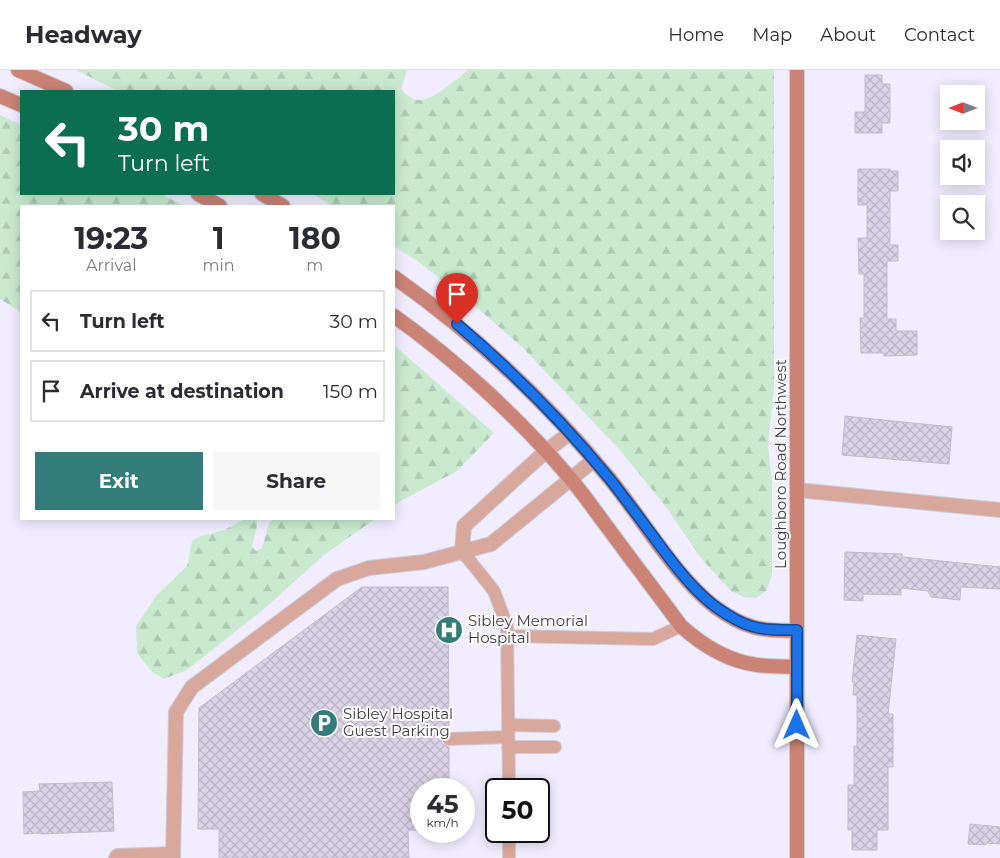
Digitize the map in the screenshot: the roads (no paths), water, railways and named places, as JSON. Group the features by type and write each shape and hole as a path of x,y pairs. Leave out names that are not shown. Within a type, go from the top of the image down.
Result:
{"main road":[{"path":"18,70 64,90"},
{"name":"Loughboro Road Northwest","path":"797,70 797,858"},
{"path":"0,96 20,106"},
{"path":"200,195 218,205"},
{"path":"264,195 281,205"},
{"path":"395,278 442,312 487,350 534,394 611,480 674,565 714,606 739,622 754,627 797,630"},
{"path":"395,317 421,335 464,372 546,451 570,478 680,626 693,637 720,654 738,662 797,667"}],"street":[{"path":"462,551 464,526 546,451 570,433"},
{"path":"173,856 176,712 192,687 337,579 369,568 424,562 491,544 594,460"},
{"path":"797,490 1000,510"}],"lane":[{"path":"462,551 494,591 507,626 508,778"},
{"path":"507,636 653,639 680,626"},
{"path":"449,738 508,737 554,726"},
{"path":"508,737 555,747"},
{"path":"509,843 509,858"},
{"path":"115,858 117,855 173,856"}],"place":[{"name":"Sibley Memorial Hospital","path":"449,630"},
{"name":"Sibley Hospital Guest Parking","path":"324,723"}]}
